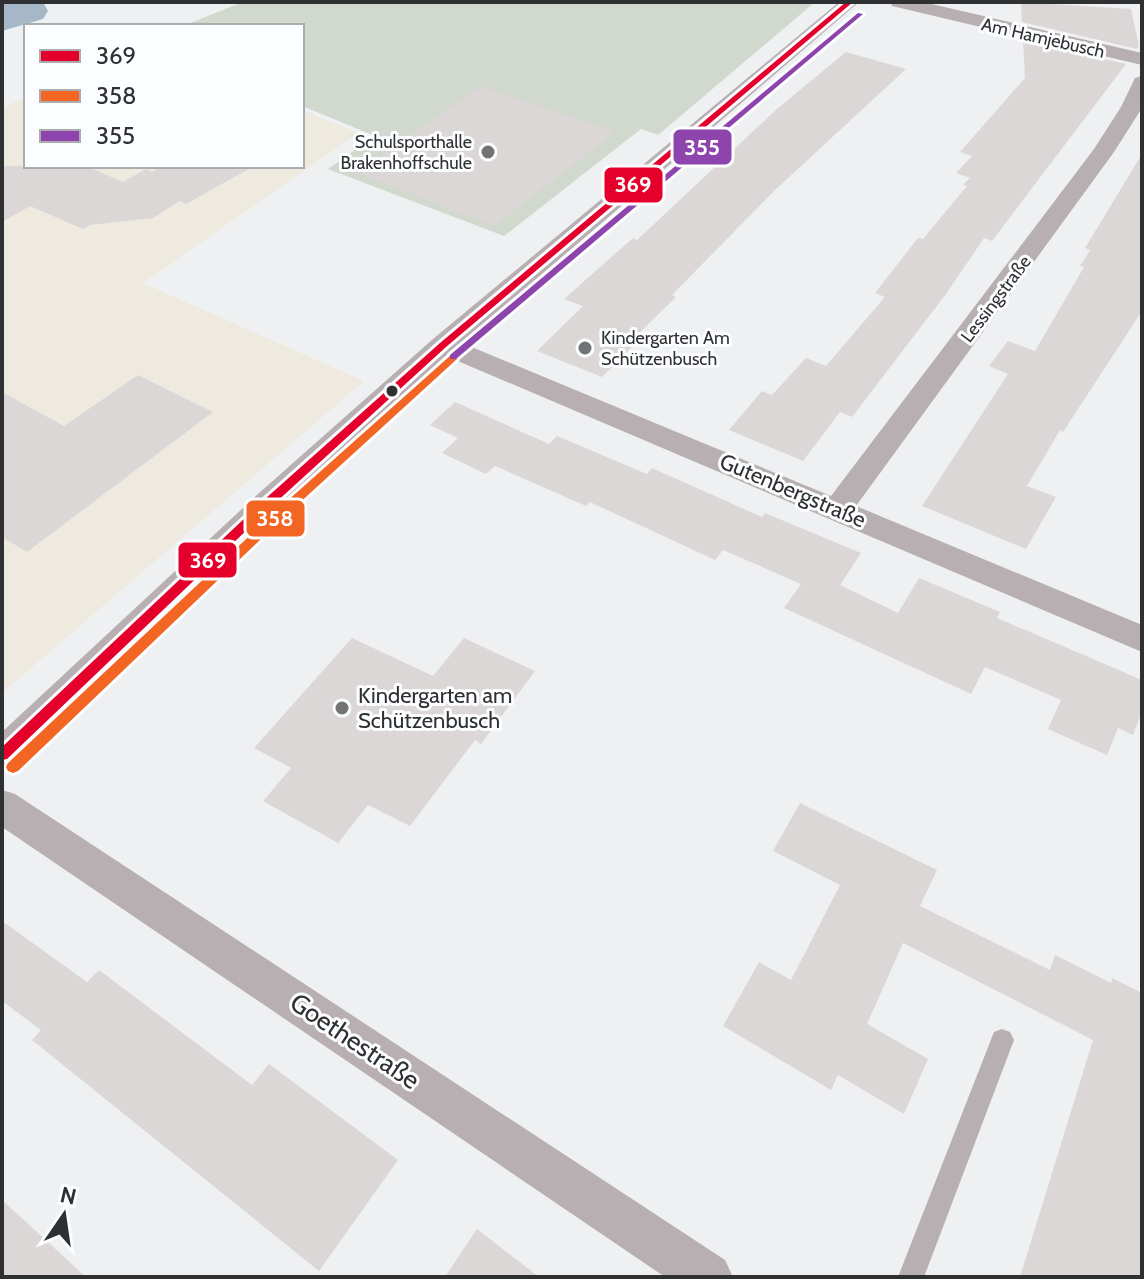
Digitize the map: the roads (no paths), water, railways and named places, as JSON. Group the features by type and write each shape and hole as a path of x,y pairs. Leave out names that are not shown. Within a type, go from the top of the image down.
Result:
{"street":[{"path":"2,755 269,502 443,345 850,2"},
{"name":"Am Hamjebusch","path":"899,2 971,11 1142,59"},
{"name":"Lessingstraße","path":"838,509 1103,152 1132,107 1142,82"},
{"name":"Gutenbergstraße","path":"443,345 1142,639"},
{"name":"Goethestraße","path":"2,806 708,1277"}],"lane":[{"path":"911,1277 1002,1040"}],"water":[{"path":"2,2 43,2 48,11 43,19 2,31"}],"place":[{"name":"Schulsporthalle Brakenhoffschule","path":"488,152"},
{"name":"Kindergarten Am Schützenbusch","path":"585,348"},
{"name":"Kindergarten am Schützenbusch","path":"342,708"}]}
